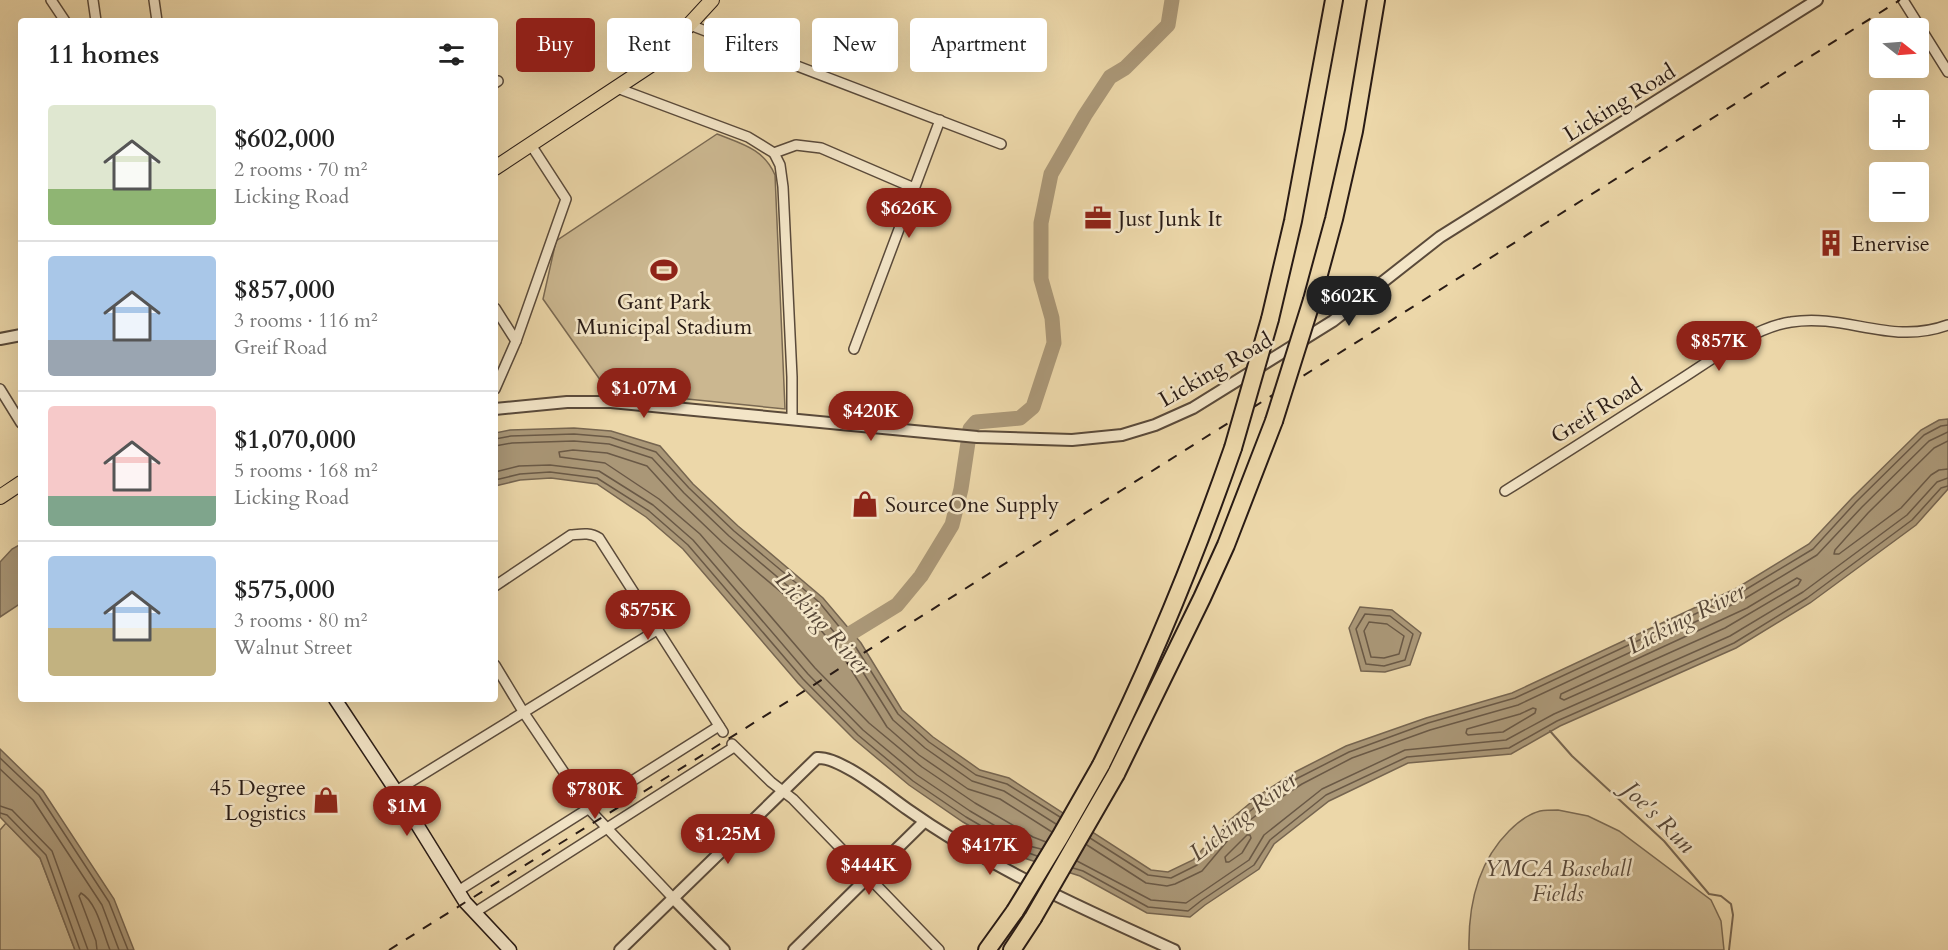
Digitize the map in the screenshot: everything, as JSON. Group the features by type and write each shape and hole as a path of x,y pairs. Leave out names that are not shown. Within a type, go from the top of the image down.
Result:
{"highway":[{"path":"987,950 1016,911 1101,765 1182,588 1233,448 1270,320 1293,221 1334,0"},
{"path":"1012,950 1033,918 1116,774 1203,598 1230,536 1274,421 1312,300 1334,219 1354,131 1376,0"}],"main road":[{"path":"692,23 712,0"},
{"path":"498,166 641,72"},
{"path":"0,497 18,485"},
{"path":"337,702 458,891 474,913 510,950"}],"street":[{"path":"51,0 63,18"},
{"path":"93,0 96,18"},
{"path":"154,0 157,18"},
{"name":"Licking Road","path":"498,409 567,402 612,402 977,437 1072,440 1122,435 1155,425 1193,408 1342,315 1440,237 1816,0"},
{"path":"1903,0 1948,72"},
{"path":"692,26 1001,144"},
{"path":"617,88 748,136 774,153 780,165 783,187 792,419"},
{"path":"854,349 940,120"},
{"path":"498,382 516,341 566,199 531,145"},
{"path":"774,153 796,145 821,148 914,188"},
{"path":"498,313 516,341"},
{"name":"Greif Road","path":"1505,491 1755,334 1775,325 1819,319 1890,332 1911,333 1948,325"},
{"path":"0,339 18,336"},
{"path":"0,389 18,418"},
{"path":"458,891 588,808 721,729 599,538 585,533 571,535 498,584"},
{"path":"396,791 657,630"},
{"path":"498,670 588,808 724,950"},
{"path":"474,913 732,745 793,799 939,950"},
{"path":"620,950 782,791 817,758 824,757 841,764 924,822 1026,880 1078,907 1174,950"},
{"path":"794,950 924,822"}],"green space":[{"name":"Gant Park Municipal Stadium","path":"717,134 751,148 765,159 775,175 785,409 608,391 543,299 556,241"},
{"name":"YMCA Baseball Fields","path":"1558,810 1588,816 1619,831 1711,900 1721,921 1724,950 1469,950 1473,901 1489,857 1498,843 1523,819 1540,811"},
{"path":"6,823 40,858 75,950 0,950 0,830"}],"water":[{"name":"Licking River","path":"1948,419 1948,489 1916,525 1810,603 1736,648 1560,726 1511,754 1408,763 1329,801 1274,844 1259,869 1190,917 1147,913 1080,876 1024,858 963,822 909,785 854,739 798,683 683,549 646,517 597,484 551,478 520,480 498,485 498,432 574,428 611,431 660,446 693,484 738,526 823,598 861,643 902,710 933,737 980,770 1009,778 1151,870 1168,872 1193,860 1225,824 1261,794 1295,772 1346,746 1426,718 1512,693 1737,588 1809,544 1921,430 1939,420"},
{"path":"18,546 18,605 0,617 0,562"},
{"path":"1360,607 1392,610 1421,633 1410,665 1385,672 1361,671 1349,628"},
{"path":"0,749 43,791 114,899 134,950 75,950 40,858 0,817"}],"waterway":[{"name":"Licking River","path":"835,643 897,605 921,576 952,525 961,489 970,429 976,422 1020,418 1033,407 1054,343 1052,318 1041,279 1041,223 1051,174 1110,77 1125,68 1168,25 1172,0"},
{"name":"Joe's Run","path":"1550,731 1572,756 1664,841 1709,894 1721,896 1731,904 1733,915 1729,950"}],"railway":[{"path":"389,950 1900,0"}],"place":[{"name":"Just Junk It","path":"1098,218"},
{"name":"Enervise","path":"1831,243"},
{"name":"Gant Park Municipal Stadium","path":"664,270"},
{"name":"SourceOne Supply","path":"865,504"},
{"name":"45 Degree Logistics","path":"326,800"}]}
